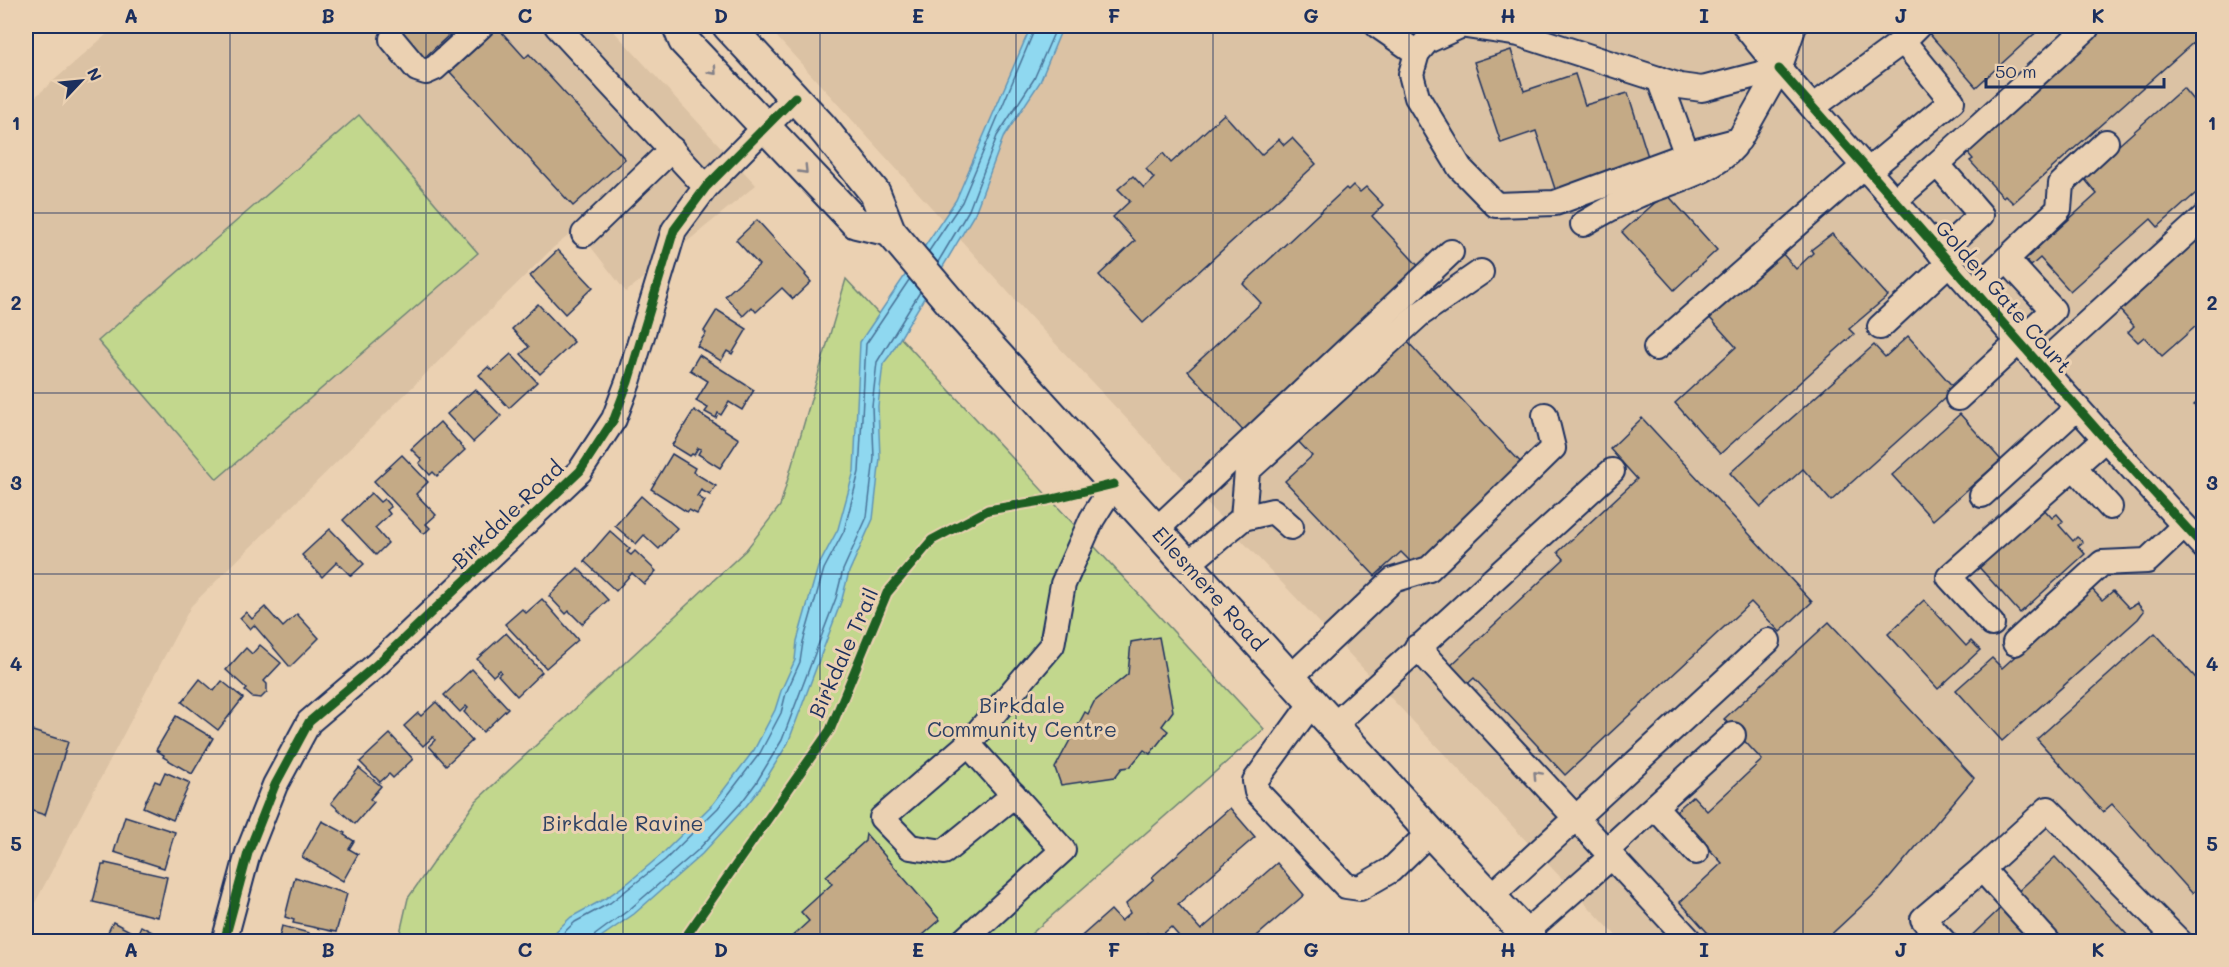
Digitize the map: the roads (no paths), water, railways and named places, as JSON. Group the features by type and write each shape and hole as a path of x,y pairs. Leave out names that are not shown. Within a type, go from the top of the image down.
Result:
{"main road":[{"path":"678,26 684,41 856,223 890,231"},
{"name":"Ellesmere Road","path":"728,26 795,97 875,193 890,231 961,315 1312,704 1529,938"}],"street":[{"path":"392,39 417,69 426,72 435,68 481,26"},
{"path":"557,26 706,187"},
{"path":"1378,26 1417,53"},
{"path":"1460,26 1427,41 1417,53 1411,74 1417,97 1460,168 1496,205 1555,203 1687,155 1739,140"},
{"path":"1466,26 1519,34 1680,86 1702,89 1779,69"},
{"name":"Golden Gate Court","path":"1745,26 1779,69 1894,201 2204,547"},
{"path":"1772,26 1779,69"},
{"path":"1582,224 1634,196 1701,170 1728,154 1739,140 1779,69 1794,26"},
{"path":"1894,201 2086,29"},
{"path":"1656,348 1866,169 1952,101 1911,33 1813,107"},
{"path":"1659,79 1687,155"},
{"name":"Birkdale Road","path":"224,942 248,853 275,785 309,722 375,666 580,471 614,419 628,382 674,230 706,187 795,97"},
{"path":"1974,290 2059,209 2061,184 2106,142"},
{"path":"584,234 672,149"},
{"path":"1880,327 1945,258 1981,215 1937,164"},
{"path":"2040,366 2204,217"},
{"path":"1156,530 1451,252"},
{"path":"1958,398 2053,310 2006,259"},
{"path":"1243,518 1247,471 1420,314 1481,272"},
{"path":"1982,495 2078,408"},
{"path":"1290,678 1393,580 1429,569 1553,448 1545,415"},
{"path":"1992,624 1949,577 2105,439"},
{"path":"2074,467 2110,507"},
{"path":"1333,726 1612,471"},
{"path":"1014,795 944,852 910,847 882,818 968,744 1052,645 1062,584 1092,519 1114,484"},
{"path":"1187,565 1243,518 1274,511 1291,527"},
{"path":"2014,643 2102,563 2147,561 2184,526"},
{"path":"1491,896 1768,641"},
{"path":"1417,647 1691,942"},
{"path":"1312,704 1255,781 1257,792 1346,886 1360,888 1391,870 1430,832"},
{"path":"1529,938 1655,807 1733,735"},
{"path":"962,942 1063,850 968,744"},
{"path":"1655,807 1696,852"},
{"path":"1944,942 1923,919 2048,809 2180,942"},
{"path":"1982,869 2048,942"}],"water":[{"path":"1031,26 1063,26 1040,82 1003,138 975,213 883,364 878,406 880,458 873,519 849,572 842,599 788,743 761,787 746,806 702,854 634,914 595,941 545,942 571,917 606,898 661,855 713,804 754,750 775,710 795,660 797,641 818,567 838,529 854,471 860,342 956,200"}],"park label":[{"name":"Birkdale Community Centre","path":"1022,718"},
{"name":"Birkdale Ravine","path":"623,824"}]}
